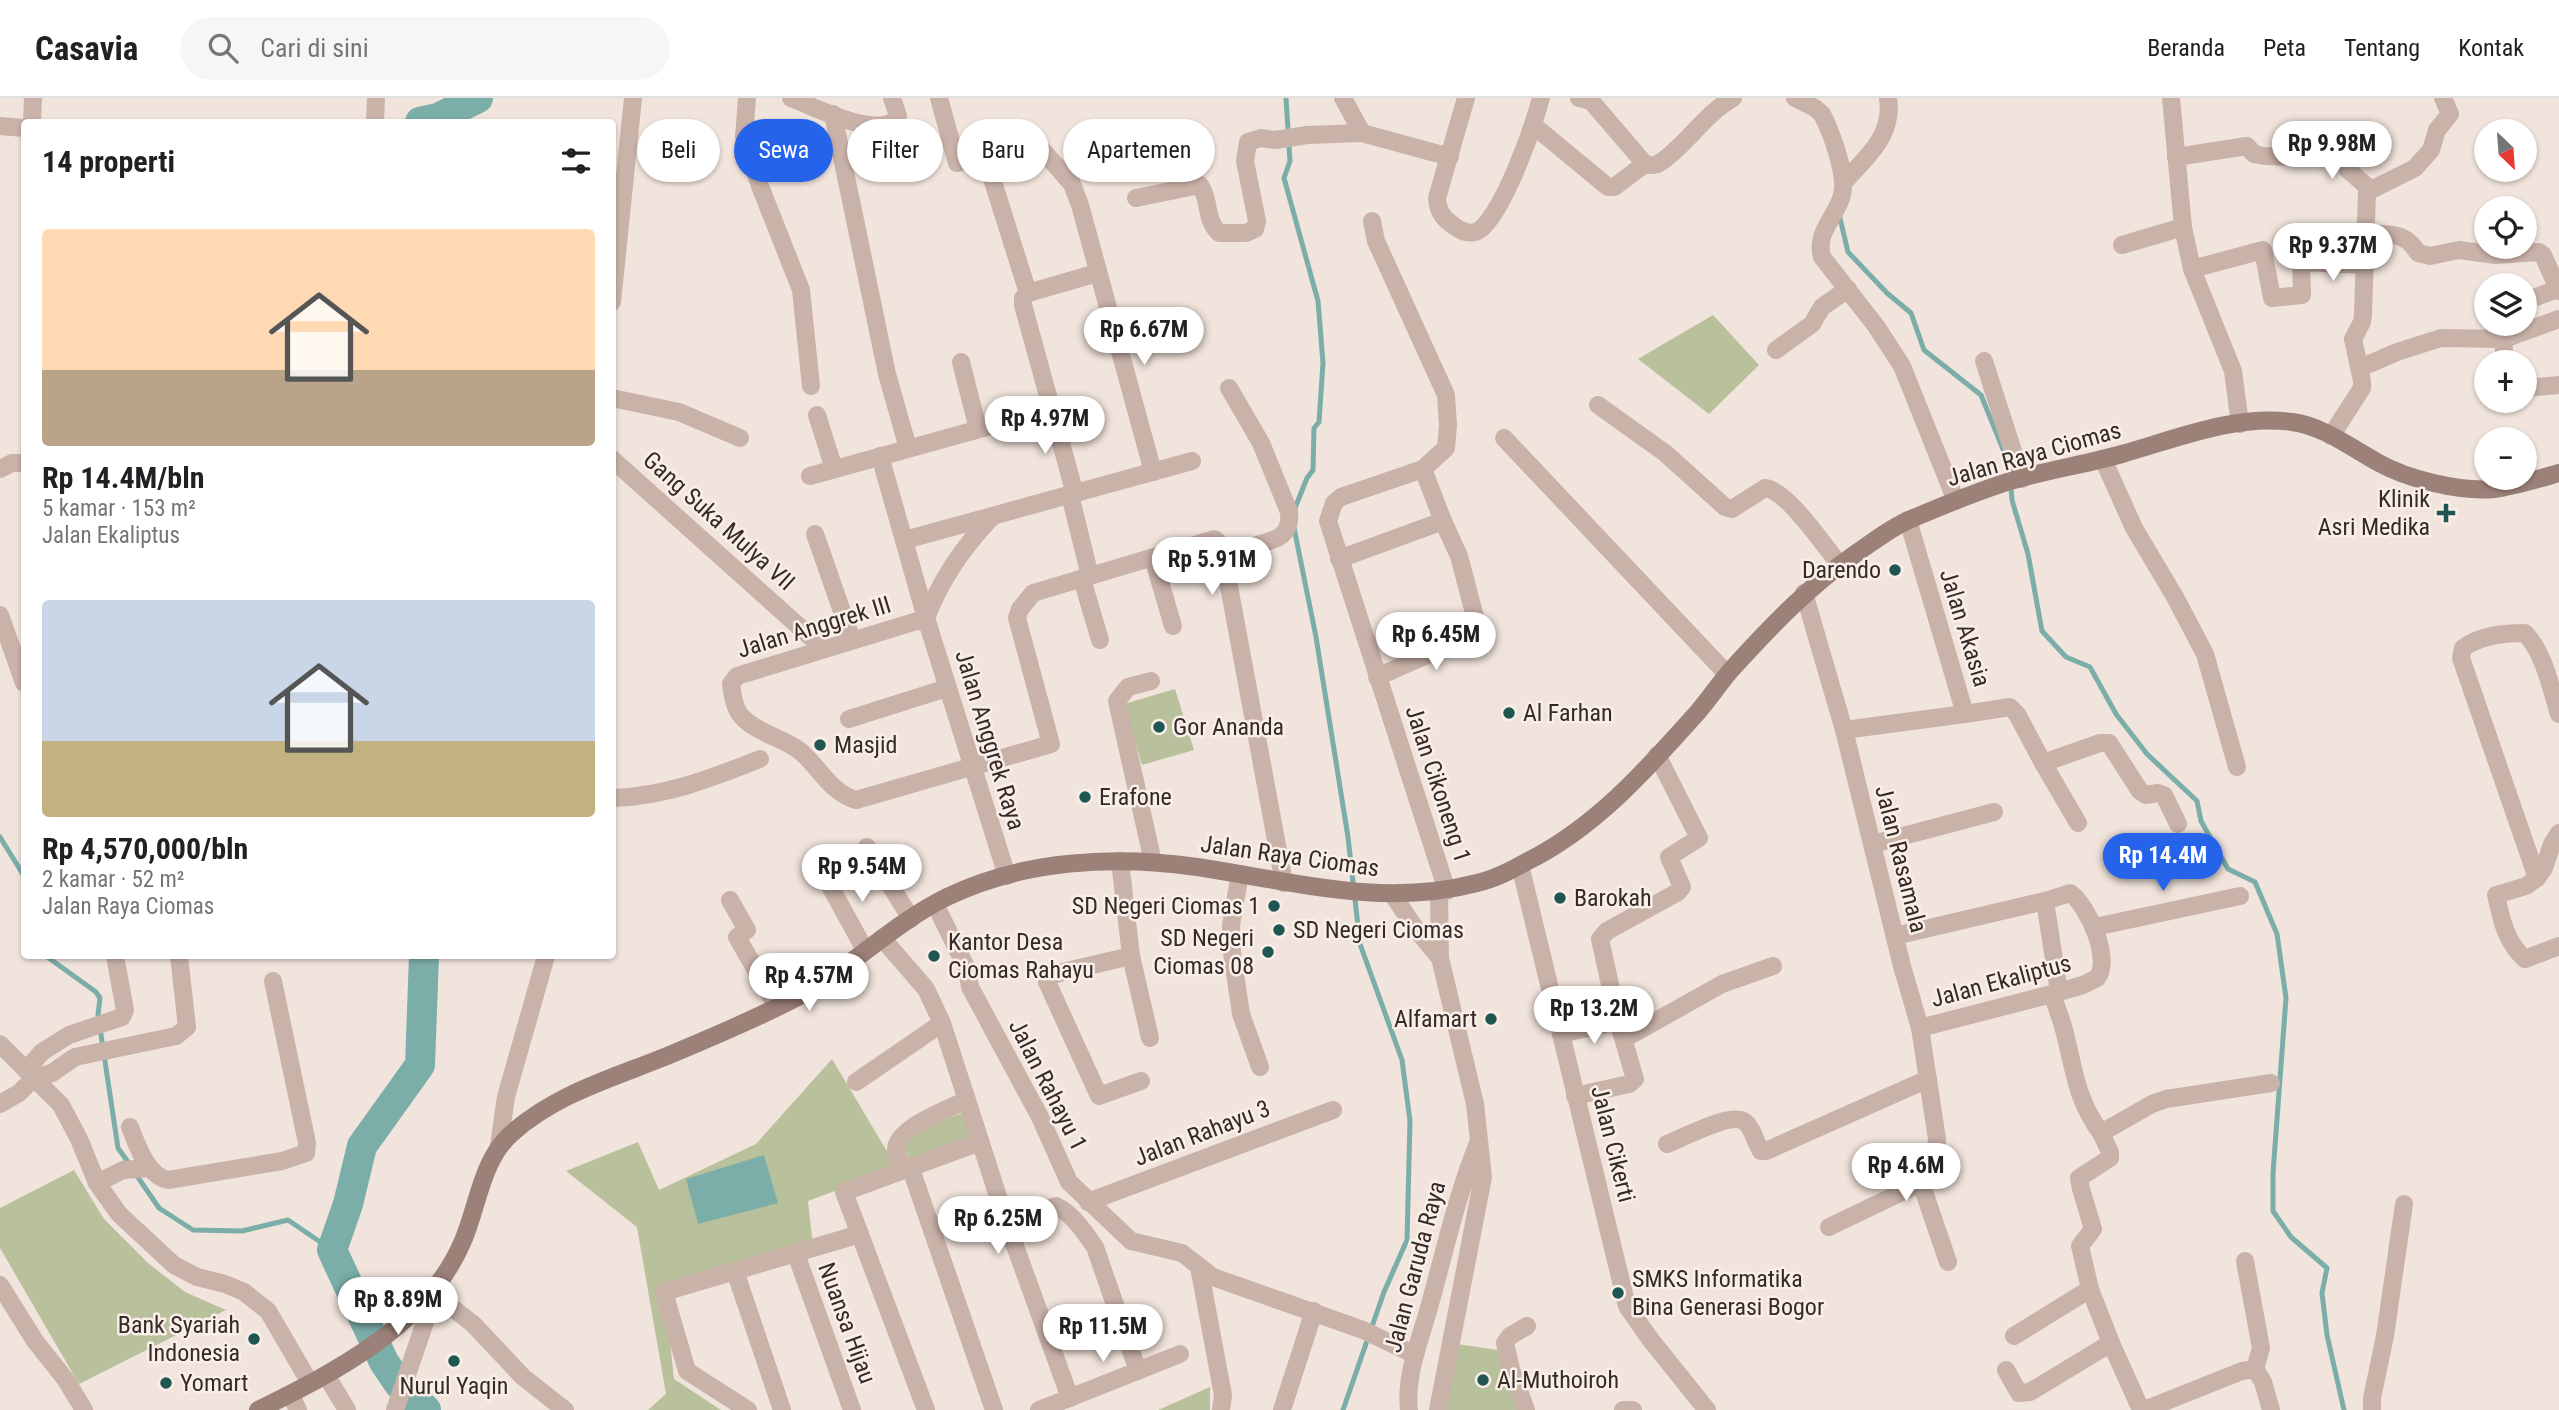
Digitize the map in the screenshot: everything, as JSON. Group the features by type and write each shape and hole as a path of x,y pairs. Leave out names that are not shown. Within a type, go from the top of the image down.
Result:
{"main road":[{"name":"Jalan Raya Ciomas","path":"258,1410 294,1402 310,1383 385,1336 426,1298 460,1248 484,1175 499,1145 519,1126 574,1093 670,1055 777,1007 826,979 882,938 955,893 1007,876 1054,865 1120,861 1153,862 1374,895 1443,891 1491,880 1566,839 1605,810 1703,707 1727,674 1804,593 1840,565 1908,520 2013,481 2240,424 2297,422 2331,436 2399,474 2475,489 2517,485 2559,473"}],"street":[{"path":"32,119 33,98"},
{"path":"375,119 376,98"},
{"path":"616,239 633,98"},
{"path":"747,98 744,138 760,187 801,290 811,386"},
{"path":"791,98 868,127 897,120 892,98"},
{"path":"939,98 957,163"},
{"path":"1343,98 1362,134"},
{"path":"1466,98 1439,189 1438,208 1445,220 1462,231 1476,232 1496,208 1533,125 1541,98"},
{"path":"1579,98 1591,101 1644,164"},
{"path":"1533,125 1608,187 1614,187 1644,164 1654,165 1661,162 1703,121 1733,98"},
{"path":"1795,98 1815,107 1822,114 1844,182 1842,197 1822,234 1819,245 1822,257 1902,366 1956,501"},
{"path":"1844,182 1885,133 1888,98"},
{"path":"2171,98 2183,227 2192,269 2233,371 2240,424"},
{"path":"2331,436 2359,395 2362,381 2353,340 2362,322 2367,192 2370,188 2407,174 2431,149 2437,130 2450,114 2443,98"},
{"path":"833,114 887,374 908,448"},
{"path":"0,126 21,128"},
{"path":"1136,198 1200,185 1204,191 1211,225 1219,233 1246,233 1255,229 1257,221 1245,162 1248,142 1261,138 1275,140 1302,135 1362,134 1450,157"},
{"path":"2176,157 2248,146 2254,154 2301,157 2310,152 2316,142 2351,146 2347,169 2370,188"},
{"path":"1049,157 1072,184 1080,205 1153,472"},
{"path":"993,182 1028,293"},
{"path":"1372,221 1376,241 1446,394 1446,448 1423,470 1459,556 1479,632 1377,677"},
{"path":"2122,244 2183,227"},
{"path":"2367,233 2396,235 2409,239 2418,253 2430,256 2459,250 2496,255 2539,252 2543,255 2559,290 2537,297"},
{"path":"2192,269 2263,250 2272,299 2302,295 2301,262 2366,265"},
{"path":"1097,273 1028,293 1023,298 1023,305 1052,409 1072,495 1100,640"},
{"path":"1776,350 1812,324 1822,307 1848,289"},
{"path":"2537,324 2559,319"},
{"path":"2360,368 2441,338 2474,334"},
{"path":"1984,361 2013,481"},
{"path":"961,362 978,429"},
{"path":"2537,387 2559,385"},
{"path":"1223,554 1279,537 1290,520 1261,443 1229,388"},
{"path":"616,399 679,412 740,438"},
{"path":"1598,405 1665,453 1725,507 1732,509 1765,488 1773,489 1791,506 1840,565"},
{"path":"810,476 1052,409"},
{"path":"817,415 834,469"},
{"path":"1504,438 1727,674"},
{"name":"Jalan Anggrek Raya","path":"880,456 947,688 1007,876"},
{"path":"2103,459 2134,528 2205,654 2237,767"},
{"path":"905,540 1192,461"},
{"path":"0,469 12,463 21,463"},
{"name":"Gang Suka Mulya VII","path":"616,463 823,648"},
{"name":"Jalan Cikoneng 1","path":"1423,470 1342,496 1334,503 1328,521 1443,891"},
{"path":"927,620 934,596 960,552 992,517"},
{"name":"Jalan Akasia","path":"1844,730 1965,714 1908,520"},
{"path":"1339,559 1443,522"},
{"path":"815,534 852,640"},
{"path":"972,767 1051,744 1017,618 1020,608 1034,593 1214,539 1223,554 1284,883"},
{"path":"1153,558 1172,626"},
{"name":"Jalan Rasamala","path":"1804,593 1844,730 1920,1028 1937,1139 1936,1152 1921,1183"},
{"path":"0,615 21,674"},
{"name":"Jalan Anggrek III","path":"927,620 823,648 734,677 731,684 734,704 743,718 799,751 838,791 856,800 972,767"},
{"path":"2538,878 2461,658 2463,649 2471,643 2502,633 2525,633 2532,640 2559,714"},
{"path":"1151,681 1128,687 1117,701 1153,862"},
{"path":"849,719 947,688"},
{"path":"1965,714 2010,707 2017,713 2078,823"},
{"path":"2043,763 2100,743 2109,743 2140,791 2146,795 2164,795 2178,824"},
{"path":"1575,1096 1633,1082 1635,1072 1618,1021 1601,936 1678,892 1682,887 1669,857 1699,838 1657,755"},
{"path":"616,798 674,789 760,759"},
{"path":"1873,844 1994,812"},
{"path":"2559,833 2538,878 2526,886 2496,895 2513,946 2525,959 2559,946"},
{"path":"867,846 911,919"},
{"path":"1120,861 1131,956 1150,1038"},
{"name":"Jalan Cikerti","path":"1520,866 1627,1306 1707,1410"},
{"name":"Jalan Rahayu 3","path":"1240,874 1231,925 1231,945 1241,1014 1260,1067"},
{"path":"825,877 865,950"},
{"name":"Jalan Garuda Raya","path":"1438,1410 1483,1177 1472,1087 1440,958 1443,891"},
{"name":"Jalan Ekaliptus","path":"1920,1028 2055,993 2091,982 2102,973 2095,927 2083,905 2070,893 2045,901"},
{"name":"Jalan Garuda Raya","path":"1393,895 1440,958"},
{"path":"2095,927 2239,896"},
{"path":"730,900 747,930 737,937 777,1007"},
{"path":"1895,936 2045,901 2055,993 2076,1086 2088,1115 2110,1152 2110,1158 2080,1178 2094,1229 2080,1246 2090,1289 2111,1343 2143,1410 2242,1371 2255,1369"},
{"name":"Jalan Rahayu 1","path":"935,904 967,969 970,987 1040,1117 1069,1182 1088,1202 1131,1241 1176,1251 1213,1277 1314,1311 1415,1355"},
{"path":"882,938 926,989 942,1023 1006,1221 1070,1398"},
{"path":"1131,956 1062,972 1051,976 1047,982 1099,1096 1141,1081"},
{"path":"0,1104 19,1093 42,1052 69,1035 122,1017 125,1010 115,959"},
{"path":"30,1074 52,1073 75,1057 176,1036 187,1027 179,959"},
{"path":"499,1145 506,1097 545,959"},
{"path":"1624,1040 1721,984 1773,965"},
{"path":"130,1127 147,1168 160,1179 168,1180 282,1161 306,1153 305,1136 274,981"},
{"path":"1561,1034 1618,1021"},
{"path":"856,1082 942,1023"},
{"path":"0,1044 61,1105 105,1179 119,1214 174,1265 197,1277 244,1292 268,1311 310,1383"},
{"path":"1667,1144 1727,1119 1741,1119 1748,1123 1761,1151 1766,1151 1928,1079"},
{"path":"2101,1133 2166,1099 2271,1083"},
{"path":"967,1100 916,1124 898,1141 896,1151 908,1170 995,1410"},
{"name":"Jalan Rahayu 3","path":"1088,1202 1333,1110"},
{"name":"Jalan Garuda Raya","path":"1409,1410 1408,1395 1415,1355 1465,1177 1480,1139"},
{"name":"Nuansa Hijau","path":"926,1410 844,1192 980,1143"},
{"path":"105,1179 123,1170 147,1168"},
{"path":"1829,1227 1921,1183 1948,1262"},
{"path":"2372,1410 2404,1204"},
{"path":"1006,1221 1056,1206 1063,1209 1086,1233 1095,1247 1138,1371"},
{"name":"Nuansa Hijau","path":"748,1410 687,1371 664,1292 860,1234"},
{"name":"Nuansa Hijau","path":"796,1254 852,1410"},
{"path":"2245,1261 2262,1348 2255,1369"},
{"path":"1199,1267 1223,1395 1221,1410"},
{"path":"735,1271 782,1410"},
{"path":"0,1285 35,1341 66,1381 84,1410"},
{"path":"2014,1336 2090,1289"},
{"path":"395,1410 427,1314 426,1298"},
{"path":"426,1298 473,1324 515,1369 565,1410"},
{"path":"1282,1410 1314,1311"},
{"path":"1526,1410 1505,1343 1510,1336 1527,1326"},
{"path":"2006,1370 2015,1390 2019,1393 2030,1392 2111,1343"},
{"path":"1039,1410 1180,1354"},
{"path":"2255,1369 2263,1382 2272,1410"},
{"path":"326,1375 347,1410"},
{"path":"1623,1410 1633,1410"}],"green space":[{"path":"1713,315 1759,365 1709,414 1638,359"},
{"name":"Gor Ananda","path":"1175,689 1194,750 1142,765 1124,704"},
{"path":"832,1059 897,1168 808,1201 813,1246 664,1287 674,1379 721,1410 648,1410 666,1394 637,1227 566,1171 638,1142 659,1190 756,1144"},
{"path":"964,1112 975,1138 911,1164 904,1148 915,1135"},
{"path":"74,1170 104,1219 148,1263 185,1292 226,1310 79,1384 0,1248 0,1208"},
{"path":"1450,1343 1498,1350 1520,1410 1438,1410"},
{"path":"1210,1387 1210,1410 1158,1410"}],"water":[{"path":"764,1155 778,1203 698,1224 686,1179"}],"waterway":[{"path":"434,119 478,98"},
{"path":"1286,98 1290,161 1284,178 1318,301 1323,363 1319,422 1314,428 1313,470 1295,508"},
{"path":"1839,214 1848,252 1887,293 1911,313 1924,350 1981,395 2009,464 2012,500 2028,554 2042,631 2066,657 2090,667 2116,714 2147,754 2197,801 2201,821 2228,869 2255,882 2277,934 2286,998 2273,1173 2273,1211 2291,1237 2327,1268 2322,1293 2327,1335 2344,1410"},
{"path":"1294,528 1316,637 1348,837 1360,944 1402,1060 1410,1121 1407,1240 1384,1292 1343,1410"},
{"path":"0,837 21,871"},
{"path":"50,959 96,992 100,998 98,1015 118,1148 130,1165"},
{"path":"424,959 420,1065 362,1146 348,1204 332,1250 384,1362 399,1384 426,1410"},
{"path":"135,1173 159,1208 193,1230 242,1231 288,1220 332,1250"}],"place":[{"name":"Klinik Asri Medika","path":"2446,513"},
{"name":"Darendo","path":"1895,570"},
{"name":"Al Farhan","path":"1509,713"},
{"name":"Gor Ananda","path":"1159,727"},
{"name":"Masjid","path":"820,745"},
{"name":"Erafone","path":"1085,797"},
{"name":"Barokah","path":"1560,898"},
{"name":"SD Negeri Ciomas 1","path":"1274,906"},
{"name":"SD Negeri Ciomas","path":"1279,930"},
{"name":"SD Negeri Ciomas 08","path":"1268,952"},
{"name":"Kantor Desa Ciomas Rahayu","path":"934,956"},
{"name":"Alfamart","path":"1491,1019"},
{"name":"SMKS Informatika Bina Generasi Bogor","path":"1618,1293"},
{"name":"Bank Syariah Indonesia","path":"254,1339"},
{"name":"Nurul Yaqin","path":"454,1361"},
{"name":"Al-Muthoiroh","path":"1483,1380"},
{"name":"Yomart","path":"166,1383"}]}
